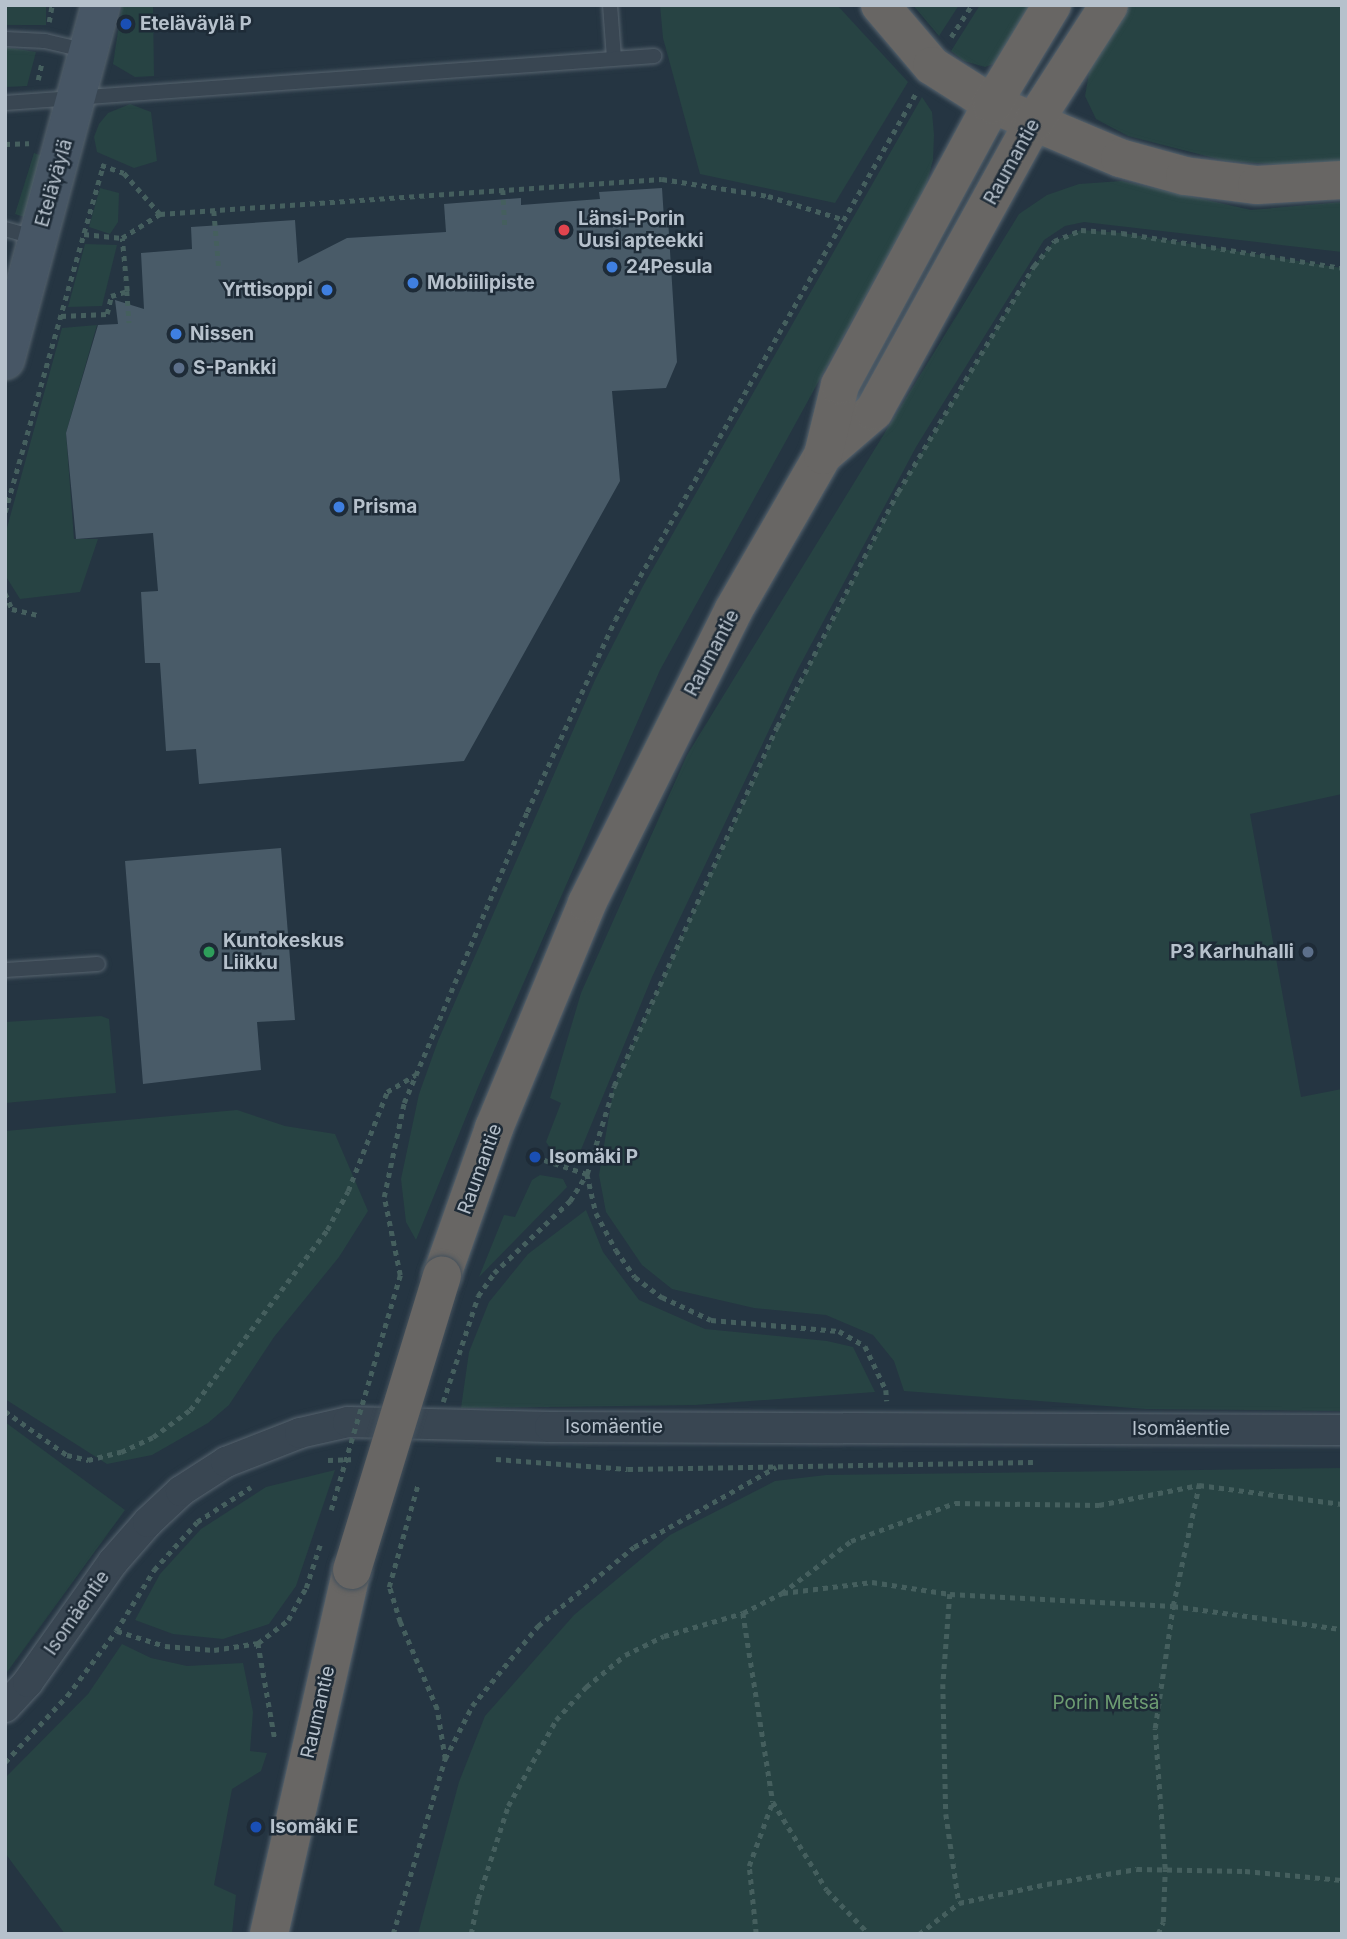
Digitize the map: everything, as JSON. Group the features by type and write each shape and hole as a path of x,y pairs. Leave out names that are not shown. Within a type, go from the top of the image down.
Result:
{"highway":[{"path":"880,5 932,66 992,104 1120,158 1185,176 1257,185 1342,180"},
{"name":"Raumantie","path":"269,1934 352,1570 442,1275 494,1128 587,902 727,622 823,455 840,385 992,104 1052,5"},
{"name":"Raumantie","path":"823,455 874,411 1033,122 1109,5"}],"main road":[{"name":"Eteläväylä","path":"5,360 22,233 62,152 101,5"}],"street":[{"name":"Isomäentie","path":"5,1707 28,1682 113,1562 181,1491 226,1462 300,1433 348,1422 550,1427 1342,1430"}],"lane":[{"path":"610,5 614,58"},
{"path":"5,39 46,41 90,51"},
{"path":"5,103 654,56"},
{"path":"5,970 98,964"}],"path":[{"path":"330,1513 400,1275 384,1197 404,1102 527,812 615,620 842,219 932,66 972,5"},
{"path":"5,144 26,142 124,173 160,214"},
{"path":"5,513 103,166"},
{"path":"84,234 122,238 160,214 663,179 768,196 842,219"},
{"path":"503,190 505,228"},
{"path":"214,211 219,269"},
{"path":"440,1409 478,1296 494,1273 570,1201 587,1174 614,1086 777,727 898,492 1034,266 1054,241 1081,230 1122,233 1342,268"},
{"path":"122,238 129,323"},
{"path":"61,316 107,314 111,296 127,291"},
{"path":"5,593 12,609 37,615"},
{"path":"5,1411 68,1455 88,1460 121,1452 153,1437 190,1410 327,1230 348,1191 387,1092 416,1074"},
{"path":"535,1157 587,1174"},
{"path":"587,1174 596,1213 616,1250 635,1277 663,1297 711,1320 839,1331 866,1346 887,1390 888,1465"},
{"path":"321,1460 360,1459"},
{"path":"492,1459 628,1468 1039,1462"},
{"path":"393,1934 445,1759 472,1706 538,1626 634,1547 778,1465"},
{"path":"5,1762 67,1696 116,1631 154,1570 197,1522 259,1482"},
{"path":"418,1482 389,1587 400,1622 437,1709 445,1759"},
{"path":"471,1934 478,1899 508,1806 556,1720 586,1687 625,1655 664,1636 743,1613 782,1593 851,1541 955,1503 1099,1505 1199,1485 1342,1504"},
{"path":"1158,1934 1163,1922 1165,1870 1155,1728 1173,1606 1199,1485"},
{"path":"116,1631 165,1646 214,1650 258,1643 288,1620 306,1588 322,1538"},
{"path":"782,1593 872,1582 950,1594 1173,1606 1342,1629"},
{"path":"950,1594 943,1684 946,1814 959,1903"},
{"path":"743,1613 773,1802 827,1890 869,1934"},
{"path":"258,1643 276,1733 273,1746"},
{"path":"756,1934 749,1866 773,1802"},
{"path":"919,1934 959,1903 1047,1884 1137,1869 1245,1871 1342,1880"}],"green space":[{"path":"5,5 46,5 46,25 5,25"},
{"path":"122,5 153,5 154,76 135,77 113,64"},
{"path":"660,5 837,5 908,82 835,203 700,174 663,38"},
{"path":"913,5 959,5 939,36"},
{"path":"980,5 1033,5 999,62 985,67 964,61 951,51"},
{"path":"1126,5 1342,5 1342,163 1317,167 1226,161 1128,136 1096,119 1085,96 1090,68"},
{"path":"5,47 36,52 27,86 5,87"},
{"path":"922,97 932,112 934,135 933,160 926,186 660,670 479,1085 416,1240 406,1222 401,1179 419,1094 438,1041 595,680 643,586"},
{"path":"130,104 151,112 157,161 134,168 97,152 94,137 99,124 108,113"},
{"path":"34,153 43,156 27,218 15,214"},
{"path":"1122,181 1251,210 1342,202 1342,252 1084,222 1065,226 1044,240 916,447 797,671 652,977 580,1152 569,1155 554,1153 546,1142 561,1103 550,1098 581,993 687,755 1019,214 1047,195 1079,184"},
{"path":"100,188 119,193 118,222 110,234 89,227"},
{"path":"1081,230 1122,233 1342,268 1342,794 1250,814 1301,1097 1342,1089 1342,1411 1146,1409 904,1391 894,1361 873,1335 826,1315 754,1308 672,1289 642,1265 606,1212 599,1175 614,1086 777,729 898,492 1034,266 1054,241"},
{"path":"85,244 117,245 102,306 68,307"},
{"path":"97,325 66,433 74,539 98,539 80,592 20,599 5,575 5,535 62,328"},
{"path":"101,1016 109,1019 116,1093 5,1103 5,1022"},
{"path":"237,1110 285,1126 335,1134 368,1211 339,1257 274,1337 229,1405 208,1423 152,1455 107,1464 5,1399 5,1131"},
{"path":"540,1175 563,1179 567,1187 479,1277 504,1215 515,1217 532,1180"},
{"path":"586,1210 603,1252 639,1300 705,1329 827,1341 853,1347 875,1392 696,1405 461,1408 469,1352 489,1302 528,1254"},
{"path":"5,1422 125,1510 5,1675"},
{"name":"Porin Metsä","path":"1342,1468 1342,1934 418,1934 459,1782 485,1716 574,1615 670,1535 775,1481 826,1475"},
{"path":"335,1470 296,1586 269,1624 223,1639 173,1634 135,1620 160,1574 201,1529 266,1487"},
{"path":"122,1644 151,1658 187,1666 243,1663 253,1712 250,1751 267,1753 261,1771 232,1789 214,1885 236,1895 232,1934 65,1934 5,1853 5,1778 88,1694"}],"building":[{"name":"Prisma","path":"662,188 664,219 668,219 677,362 666,388 612,391 620,481 464,761 199,784 196,749 166,751 160,663 145,663 141,592 158,591 153,533 76,539 66,433 98,325 118,324 115,300 144,309 141,253 192,249 191,227 295,220 298,263 347,238 446,232 444,204 521,198 521,205 600,199 599,192"},
{"path":"281,848 295,1020 257,1022 261,1070 143,1084 125,861"}],"place":[{"name":"Eteläväylä P","path":"126,24"},
{"name":"Länsi-Porin Uusi apteekki","path":"564,230"},
{"name":"24Pesula","path":"612,267"},
{"name":"Mobiilipiste","path":"413,283"},
{"name":"Yrttisoppi","path":"327,290"},
{"name":"Nissen","path":"176,334"},
{"name":"S-Pankki","path":"179,368"},
{"name":"Prisma","path":"339,507"},
{"name":"Kuntokeskus Liikku","path":"209,952"},
{"name":"P3 Karhuhalli","path":"1308,952"},
{"name":"Isomäki P","path":"535,1157"},
{"name":"Isomäki E","path":"256,1827"}]}
